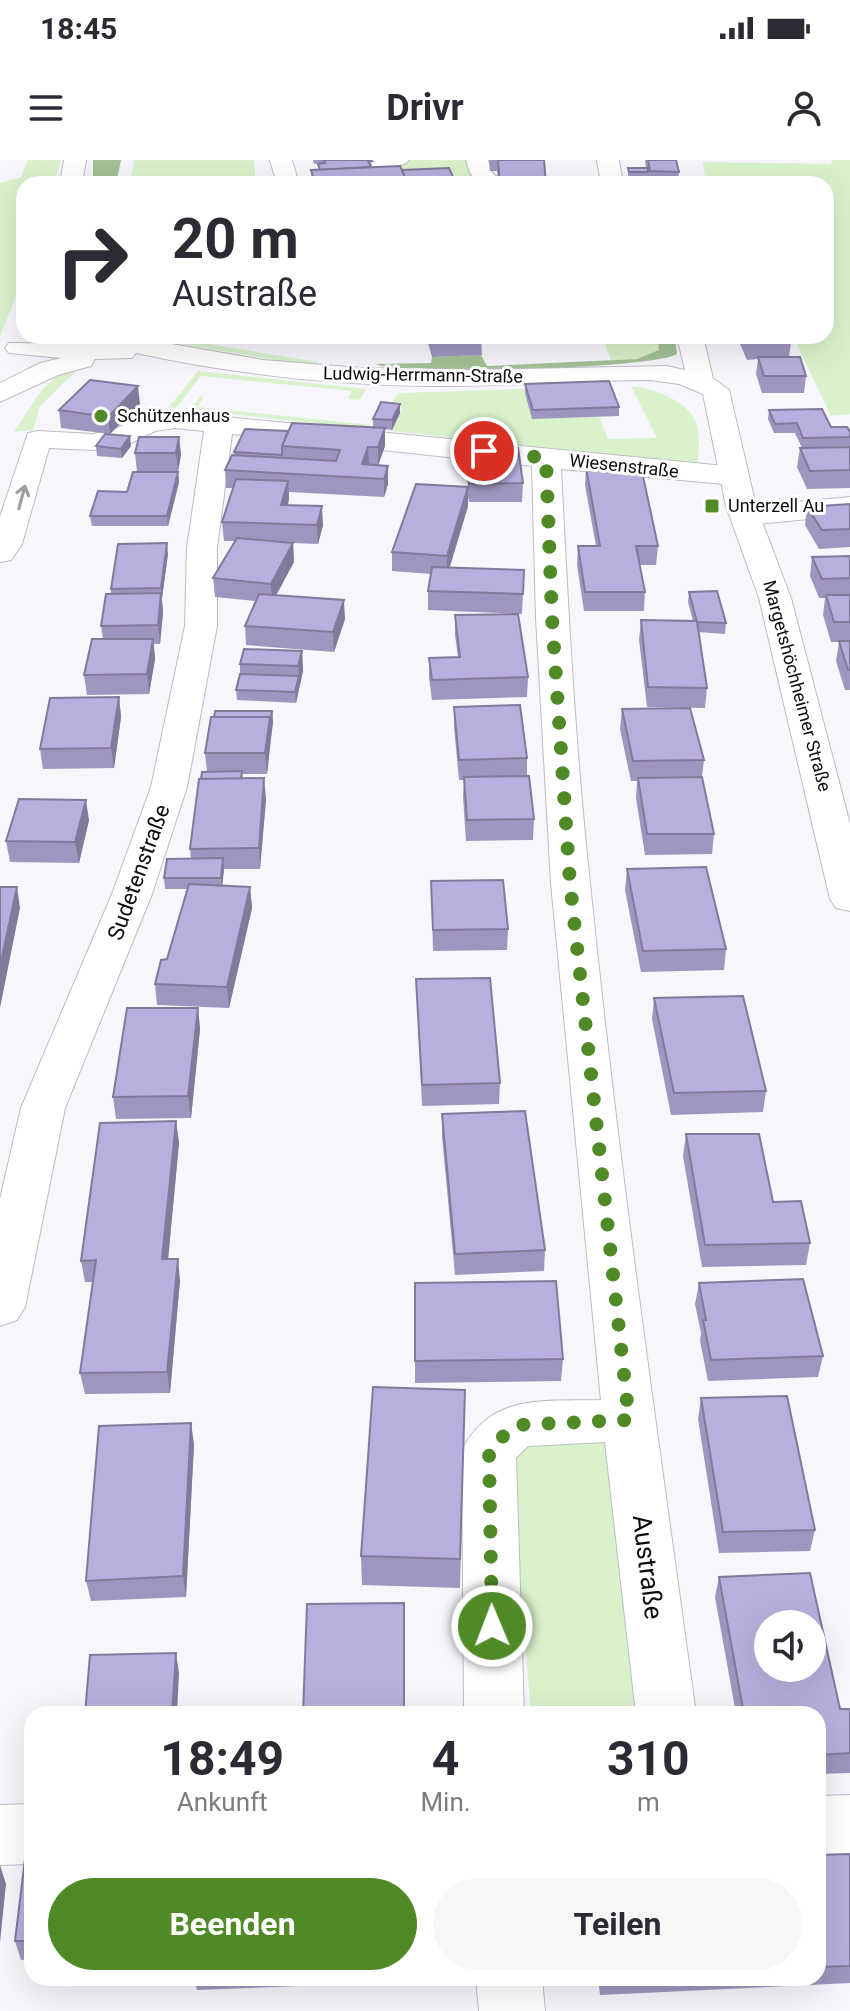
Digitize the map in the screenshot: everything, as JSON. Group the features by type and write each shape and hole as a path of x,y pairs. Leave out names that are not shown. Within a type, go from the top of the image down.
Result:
{"street":[{"path":"377,172 398,160"},
{"path":"0,386 20,344"},
{"name":"Ludwig-Herrmann-Straße","path":"47,344 195,358 288,371 479,379 661,373 700,379"},
{"name":"Ludwig-Herrmann-Straße","path":"128,344 195,358"},
{"path":"692,344 700,379"},
{"path":"0,394 49,369 73,361 125,353"},
{"name":"Margetshöchheimer Straße","path":"700,379 716,390 746,516 775,598 850,899"},
{"name":"Wiesenstraße","path":"0,553 7,544 38,439 93,442 123,436 149,423 175,420 735,476"},
{"name":"Sudetenstraße","path":"0,1307 43,1108 132,894 169,787 201,626 202,548 210,474 220,423"},
{"name":"Austraße","path":"546,458 552,618 570,883 629,1420 665,1706"},
{"path":"746,516 850,506"},
{"path":"494,1706 489,1450 515,1425 629,1420"},
{"path":"826,1826 850,1825"},
{"path":"0,1835 24,1834"},
{"path":"510,1986 512,2011"}],"green space":[{"path":"28,160 61,160 56,176 21,176"},
{"path":"93,160 121,160 118,176 93,176"},
{"path":"134,160 254,160 256,176 131,176"},
{"path":"412,160 470,160 474,175 390,176 380,165"},
{"path":"832,160 850,160 850,414 831,416 797,344 834,344 834,176 705,176 703,162 831,164"},
{"path":"16,178 16,296 0,336 0,183"},
{"path":"180,344 208,344 318,362 316,367"},
{"path":"605,344 659,344 660,350 637,359 611,360"},
{"path":"659,344 676,344 677,354 623,364 525,369 428,370 376,364 431,363 432,357 481,355 487,366 637,359 659,350"},
{"path":"77,370 40,406 33,430 14,432 48,384 57,376"},
{"path":"198,371 366,389 360,400 348,399 352,391 201,376 176,408 169,407"},
{"path":"607,386 599,417 608,439 657,438 631,386 651,390 682,405 695,420 699,434 698,464 391,431 402,408 390,406 398,393"},
{"path":"201,396 203,398 198,407 371,425 368,429 194,410 193,406"},
{"path":"614,1439 647,1706 530,1706 510,1454 516,1447"}],"building":[{"path":"324,160 372,161 368,161 371,167 320,170 318,164 325,163"},
{"path":"498,160 544,160 545,176 499,176"},
{"path":"648,160 676,160 679,172 650,171"},
{"path":"400,166 404,176 313,176 311,170"},
{"path":"449,168 452,176 405,176 402,170"},
{"path":"628,168 648,168 648,172 629,172"},
{"path":"758,357 800,357 806,376 764,376"},
{"path":"90,380 138,386 108,417 59,410"},
{"path":"609,381 619,407 533,410 525,384"},
{"path":"381,402 400,404 392,420 373,419"},
{"path":"822,409 831,427 847,427 850,437 803,438 797,423 775,424 769,410"},
{"path":"292,423 385,428 378,447 368,447 362,464 388,466 384,479 225,470 232,455 336,461 340,450 282,446"},
{"path":"245,429 288,431 282,455 234,452"},
{"path":"105,434 130,436 121,449 96,446"},
{"path":"139,437 179,437 176,453 135,453"},
{"path":"850,447 850,470 810,471 800,448"},
{"path":"466,448 518,448 523,483 469,484"},
{"path":"586,467 641,467 658,546 636,546 645,592 585,592 578,546 600,546"},
{"path":"133,472 178,472 167,516 90,516 98,491 127,492"},
{"path":"236,479 288,481 281,505 322,506 317,525 222,522"},
{"path":"416,484 468,487 447,556 392,552"},
{"path":"850,504 850,529 822,530 807,507"},
{"path":"237,538 293,543 271,584 213,578"},
{"path":"167,543 161,588 111,589 118,544"},
{"path":"850,556 850,578 822,579 812,557"},
{"path":"432,567 524,570 523,594 428,591"},
{"path":"717,591 726,623 697,622 689,592"},
{"path":"161,593 158,625 101,626 106,594"},
{"path":"259,594 344,600 333,632 245,626"},
{"path":"826,595 850,595 850,622 834,622"},
{"path":"518,614 528,677 432,680 429,658 460,657 455,615"},
{"path":"641,620 697,621 707,688 648,687"},
{"path":"92,639 153,639 147,674 84,675"},
{"path":"839,641 850,641 850,670 848,670"},
{"path":"244,649 302,651 298,666 240,664"},
{"path":"240,674 299,676 295,692 236,690"},
{"path":"119,697 111,748 40,749 50,698"},
{"path":"520,705 527,758 459,760 454,707"},
{"path":"690,708 704,760 633,761 622,709"},
{"path":"215,711 272,711 270,726 270,717 214,717"},
{"path":"211,717 270,717 265,753 205,753"},
{"path":"242,771 241,779 201,779 202,772"},
{"path":"529,776 534,819 467,820 464,777"},
{"path":"702,777 714,834 647,834 638,778"},
{"path":"264,778 259,848 190,849 199,779"},
{"path":"19,799 86,800 75,842 6,841"},
{"path":"223,858 221,878 164,878 167,859"},
{"path":"706,867 726,949 643,951 627,869"},
{"path":"503,880 508,929 433,930 431,881"},
{"path":"189,884 250,887 227,987 155,984 161,960 167,959"},
{"path":"0,887 17,887 0,966"},
{"path":"490,978 500,1083 422,1085 416,979"},
{"path":"743,996 766,1091 674,1093 654,998"},
{"path":"127,1008 198,1008 188,1096 113,1097"},
{"path":"525,1111 545,1250 455,1254 442,1114"},
{"path":"176,1121 162,1259 178,1259 167,1372 80,1373 96,1260 81,1261 100,1123"},
{"path":"686,1134 759,1134 773,1202 801,1201 810,1243 705,1245"},
{"path":"803,1279 823,1356 711,1360 699,1283"},
{"path":"556,1281 563,1359 415,1361 415,1283"},
{"path":"373,1387 465,1390 460,1559 361,1556"},
{"path":"787,1396 815,1530 723,1532 701,1398"},
{"path":"191,1423 183,1576 86,1581 99,1426"},
{"path":"810,1573 818,1610 754,1610 754,1682 826,1682 826,1646 840,1709 850,1709 850,1753 826,1754 826,1706 743,1706 719,1577"},
{"path":"404,1603 404,1706 303,1706 307,1604"},
{"path":"176,1653 173,1706 86,1706 90,1655"},
{"path":"850,1854 850,1966 826,1967 826,1855"},
{"path":"24,1867 24,1941 15,1941"}],"place":[{"name":"Schützenhaus","path":"101,416"},
{"name":"Unterzell Au","path":"712,506"}],"route":[{"path":"484,451 546,458 552,618 570,883 629,1420 515,1425 489,1450 492,1626"}]}
